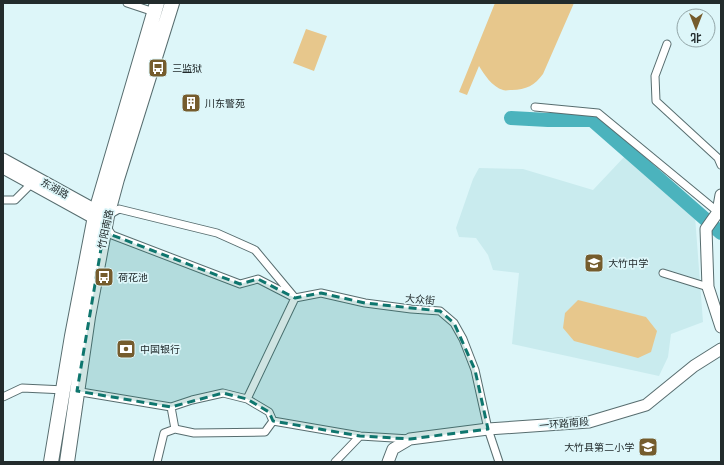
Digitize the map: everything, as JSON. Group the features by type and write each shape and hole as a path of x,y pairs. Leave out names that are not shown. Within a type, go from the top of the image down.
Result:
{"highway":[{"name":"竹阳南路","path":"67,462 101,218 117,179 172,3"},
{"name":"竹阳南路","path":"51,462 63,390 101,218 156,7"}],"street":[{"path":"127,3 156,7"},
{"path":"667,44 655,76 656,102 720,159"},
{"path":"535,107 598,113 718,212"},
{"name":"东湖路","path":"3,159 101,218"},
{"name":"东湖路","path":"3,168 31,184 101,218"},
{"path":"3,200 15,200 31,184"},
{"path":"721,195 718,212 706,229 708,287 721,327"},
{"path":"119,209 217,233 255,250 295,298 258,279 240,284 233,282 112,235 101,218 119,209"},
{"path":"663,273 708,287"},
{"name":"大众街","path":"295,298 321,292 365,303 440,311 454,323 463,339 475,370 488,429 499,462"},
{"path":"247,399 295,298"},
{"name":"一环路南段","path":"410,439 488,429 589,422 646,405 694,366 721,349"},
{"path":"3,397 22,388 63,390 172,407 192,400 223,393 247,399 269,412 273,421"},
{"path":"172,407 175,429"},
{"path":"157,462 164,433 175,429 194,433 266,432 273,421"},
{"path":"273,421 360,436 410,439"},
{"path":"335,462 360,436"},
{"path":"388,462 393,449 410,439"}],"highlighted area":[{"path":"105,225 112,235 240,284 258,279 295,298 321,293 365,303 440,311 454,323 475,370 488,429 410,439 360,436 273,421 269,412 247,399 223,393 171,407 77,391"}],"shaded area":[{"path":"495,3 574,3 543,74 537,81 522,89 504,90 495,86 479,66 467,95 459,92"},
{"path":"306,29 327,36 314,71 293,63"},
{"name":"大竹中学","path":"626,155 695,216 703,322 671,334 668,357 659,376 512,344 519,273 493,270 488,255 476,238 459,237 456,228 473,179 479,168 523,169 593,190"},
{"path":"578,300 646,317 657,331 651,352 638,358 574,341 563,328 565,313"}],"waterway":[{"path":"511,118 592,120 721,233"}],"place":[{"name":"三监狱","path":"158,68"},
{"name":"川东警苑","path":"191,103"},
{"name":"大竹中学","path":"594,263"},
{"name":"荷花池","path":"104,277"},
{"name":"中国银行","path":"126,349"},
{"name":"大竹县第二小学","path":"648,447"}]}
